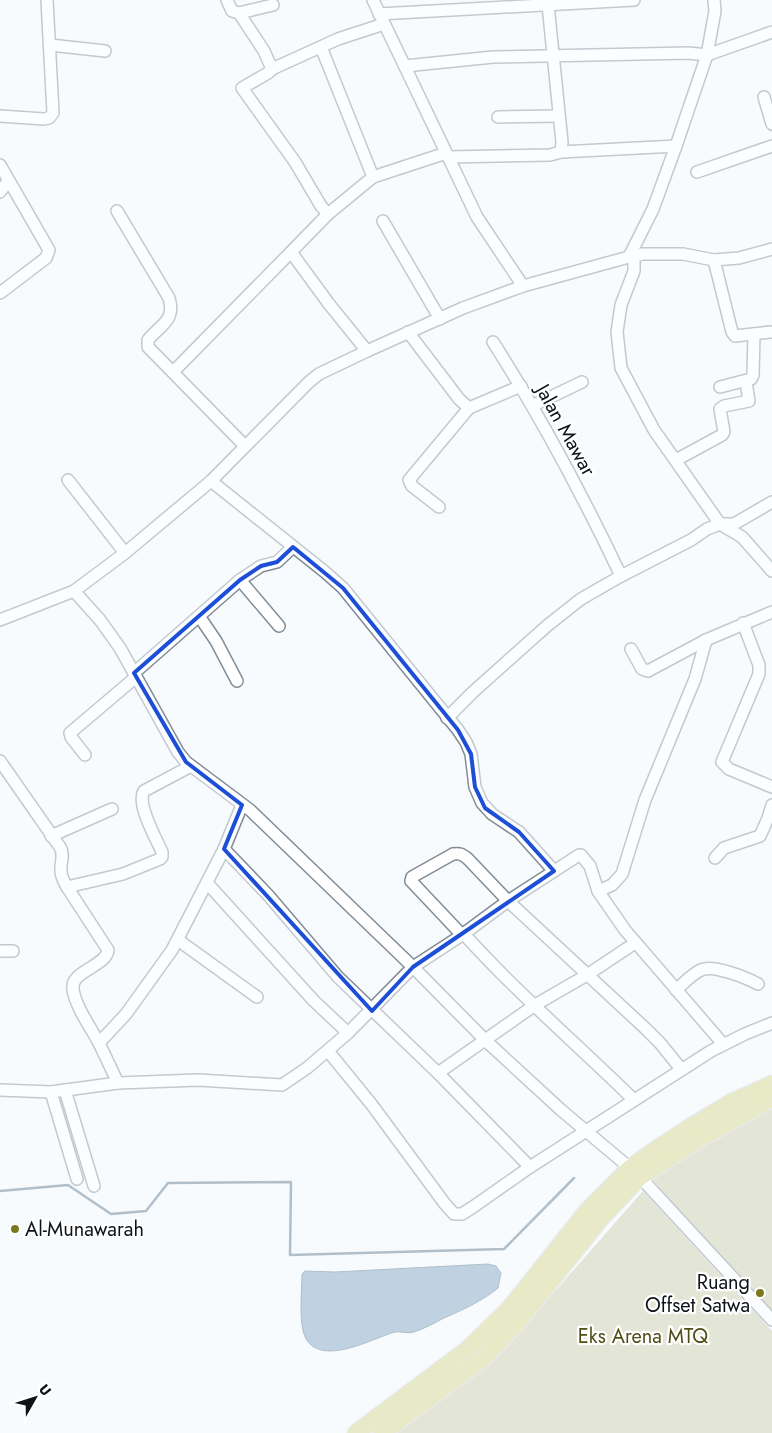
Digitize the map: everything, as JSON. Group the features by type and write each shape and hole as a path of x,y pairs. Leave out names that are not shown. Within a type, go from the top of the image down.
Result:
{"highway":[{"path":"356,1433 468,1349 510,1308 588,1210 635,1173 699,1139 772,1084"},
{"path":"735,1110 772,1099"},
{"path":"382,1433 483,1359 517,1323 635,1173"}],"street":[{"path":"0,116 37,119 52,116 47,0"},
{"path":"227,0 232,11 239,13 273,5"},
{"path":"373,0 477,217 523,286"},
{"path":"328,214 321,206 295,162 242,88 272,69 382,19 548,4 634,0"},
{"path":"714,0 715,11 707,55 653,209 631,257 634,271 622,305 617,332 621,368 654,430 720,524 742,536 772,571"},
{"path":"548,4 561,152"},
{"path":"239,13 264,51 272,69"},
{"path":"404,66 493,57 688,53 707,55 772,32"},
{"path":"50,45 105,51"},
{"path":"321,47 373,177"},
{"path":"764,97 772,124"},
{"path":"498,116 559,116"},
{"path":"173,372 328,214 373,177 447,155 550,155 561,152 676,146"},
{"path":"697,172 772,146"},
{"path":"0,165 49,250 46,258 0,293"},
{"path":"0,192 8,181"},
{"path":"117,212 169,298 171,312 169,318 150,337 147,343 153,353 245,446"},
{"path":"383,221 440,319"},
{"path":"0,620 74,591 125,553 211,480 279,410 314,378 367,351 408,332 523,286 642,254 683,254 714,260 739,258 772,249"},
{"path":"291,252 329,304 367,351"},
{"path":"714,260 732,332 735,336 770,332"},
{"path":"408,332 459,399 469,408 410,480 412,486 440,507"},
{"path":"720,386 751,380 753,375 754,334"},
{"path":"493,342 521,386"},
{"path":"532,406 582,382"},
{"path":"676,460 722,435 724,432 720,409 724,406 749,401 746,382"},
{"name":"Jalan Mawar","path":"469,408 521,386 597,524 621,576"},
{"path":"68,480 125,553"},
{"path":"211,480 343,588 466,742 471,754 476,788 482,803 492,814 519,832 554,871"},
{"path":"447,718 473,692 581,599 720,524 734,524 772,502"},
{"path":"85,755 70,737 70,732 240,580 261,566 277,562 294,547"},
{"path":"240,580 279,626"},
{"path":"74,591 100,620 120,648 178,752 191,766 269,828 413,967 485,1040 561,1110 635,1173 772,1320"},
{"path":"631,649 642,669 648,671 706,640 772,612"},
{"path":"199,616 216,641 237,681"},
{"path":"743,623 759,666 759,674 722,762 729,769 772,786"},
{"path":"598,891 612,885 622,874 645,800 695,679 706,640"},
{"path":"0,760 3,774 36,812 63,853 61,871 67,887 108,950 107,956 76,979 73,985 76,999 118,1083"},
{"path":"67,887 123,874 162,857 162,852 142,805 142,795 144,792 191,766"},
{"path":"99,1043 126,1014 172,950 224,849 242,805"},
{"path":"715,858 724,848 760,836 770,819 772,805"},
{"path":"52,836 112,809"},
{"path":"224,849 268,896 338,977 438,1073 530,1167"},
{"path":"634,1100 462,934 412,883 412,877 453,854 461,854 508,901 660,1043 681,1069"},
{"path":"0,1090 51,1092 118,1083 198,1080 282,1085 328,1051 348,1033 359,1020 372,1011 413,967 508,901 577,855 582,854 588,861 598,891 635,943 723,1044"},
{"path":"207,884 314,1001 348,1033"},
{"path":"178,940 257,996"},
{"path":"438,1073 535,1005 587,975 635,943"},
{"path":"0,951 13,951"},
{"path":"676,990 701,969 707,968 740,974 758,984"},
{"path":"328,1051 372,1105 454,1214 460,1214 681,1069 723,1044 772,1023"},
{"path":"65,1090 94,1186"},
{"path":"51,1092 77,1179"}],"highlighted area":[{"path":"293,547 343,588 458,730 471,754 475,787 485,808 519,832 554,871 413,967 372,1011 224,849 242,805 186,762 134,673 240,580 261,566 277,562"}],"green space":[{"path":"772,1109 772,1315 739,1282 653,1180 699,1148"},
{"name":"Eks Arena MTQ","path":"643,1191 772,1331 772,1433 395,1433 497,1357"}],"water":[{"path":"488,1264 496,1266 501,1273 498,1288 471,1305 417,1331 409,1333 395,1332 336,1351 324,1351 314,1347 306,1339 301,1316 302,1274 305,1271 335,1272"}],"waterway":[{"path":"0,1191 68,1185 111,1214 146,1211 168,1183 291,1182 290,1255 504,1249 574,1178"}],"place":[{"name":"Al-Munawarah","path":"15,1229"},
{"name":"Ruang Offset Satwa","path":"760,1293"}]}
